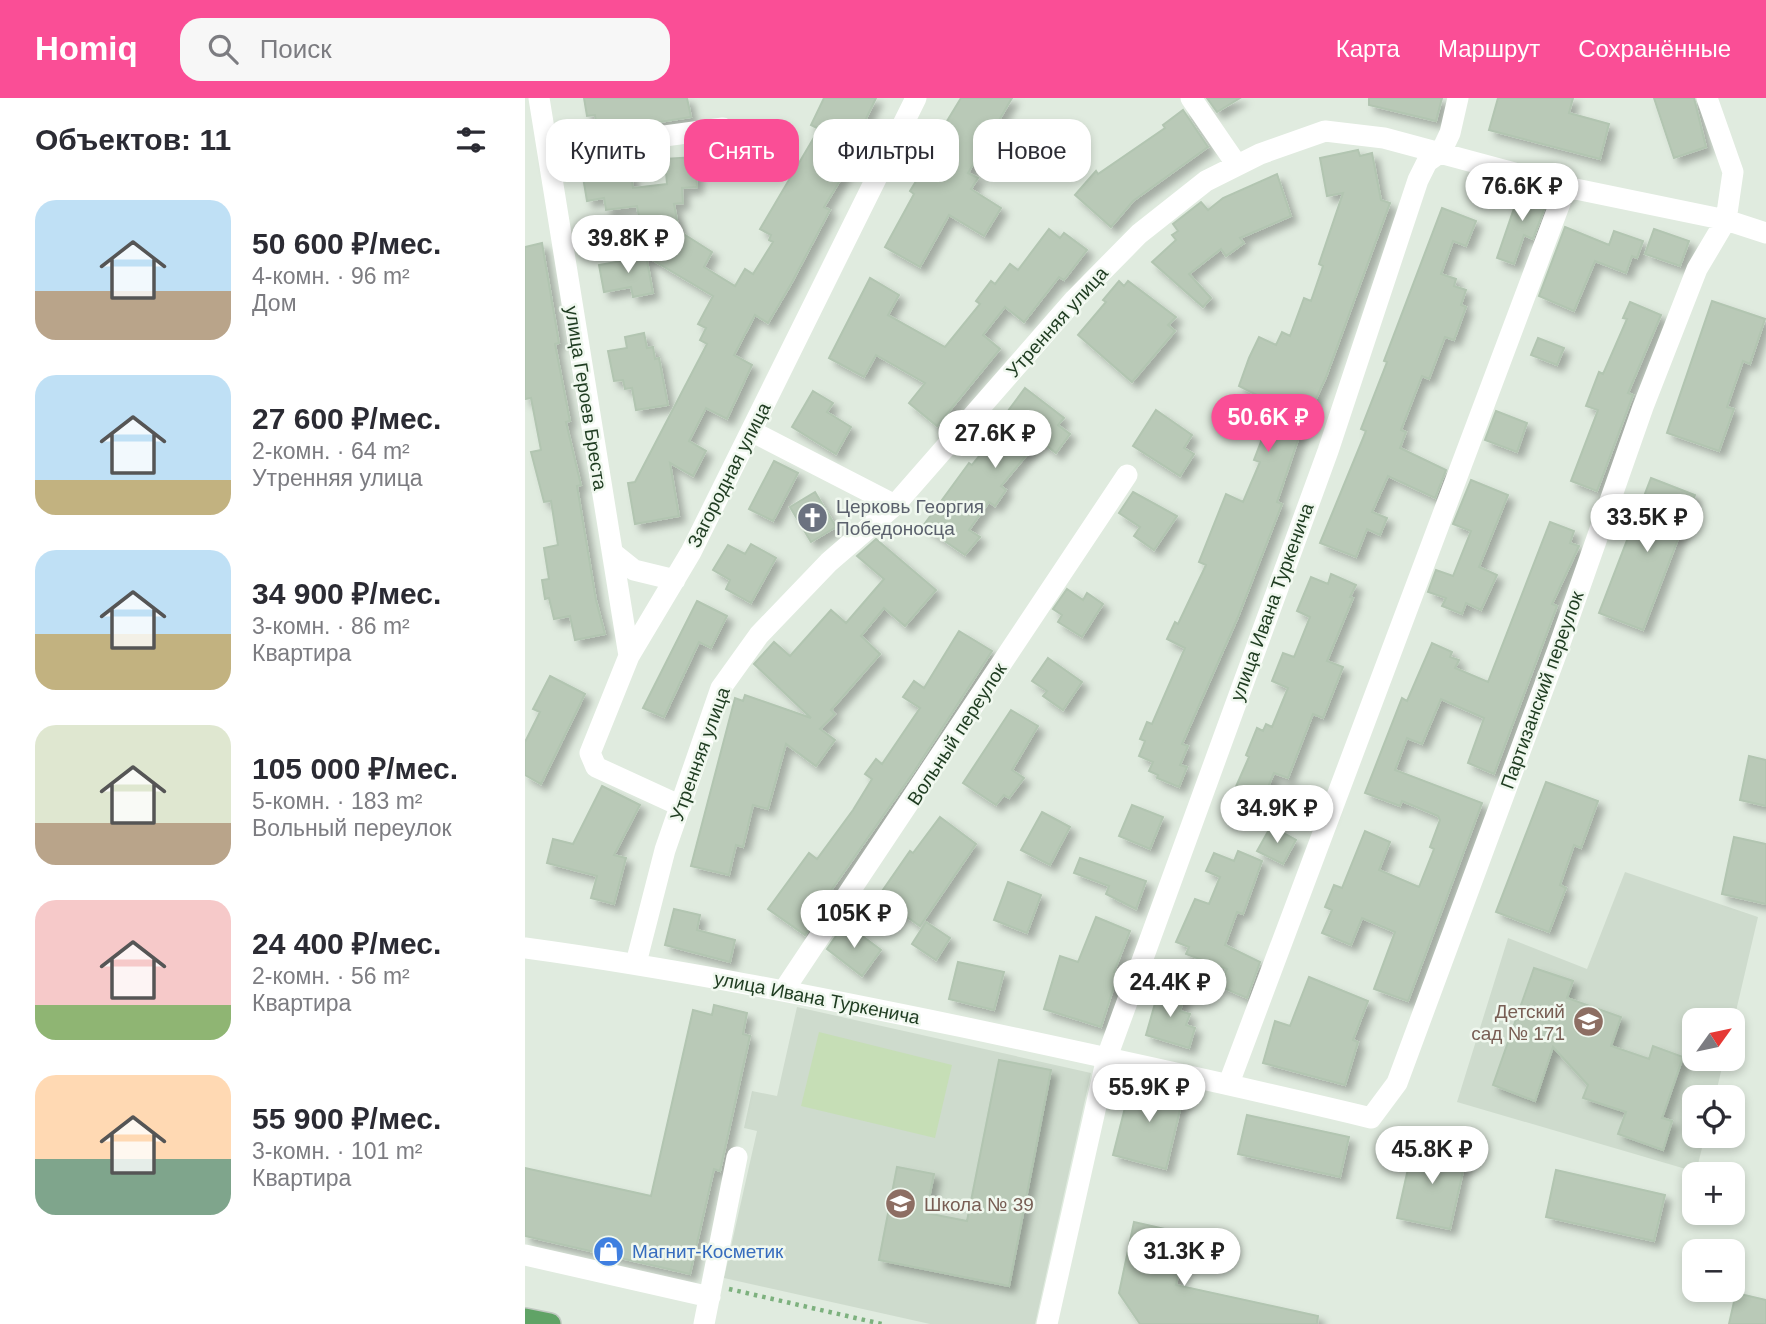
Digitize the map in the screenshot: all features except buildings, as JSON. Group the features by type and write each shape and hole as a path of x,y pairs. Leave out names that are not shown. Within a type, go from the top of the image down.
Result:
{"main road":[{"path":"525,1319 550,1324"}],"street":[{"name":"улица Героев Бреста","path":"539,98 546,140"},
{"name":"Загородная улица","path":"681,806 596,767 590,753 629,656 675,580 916,98"},
{"path":"1191,98 1237,165"},
{"path":"1441,152 1450,133 1458,98"},
{"path":"1707,98 1733,172 1726,220"},
{"name":"Утренняя улица","path":"636,963 665,850 720,688 768,625 829,562 895,505 1075,299 1139,234 1206,181 1260,154 1325,131 1384,138 1566,187 1726,220 1766,233"},
{"name":"улица Ивана Туркенича","path":"1047,1324 1107,1057 1328,451 1418,180 1427,162 1441,152"},
{"name":"улица Героев Бреста","path":"553,182 589,425 614,554 629,656"},
{"path":"1229,1083 1566,187"},
{"name":"Партизанский переулок","path":"1371,1118 1397,1083 1558,649 1643,407 1697,269 1726,220"},
{"path":"751,431 895,505"},
{"name":"Вольный переулок","path":"784,990 1127,475"},
{"path":"614,554 634,570 675,580"},
{"name":"улица Ивана Туркенича","path":"525,948 636,963 784,990 1229,1083 1371,1118"},
{"path":"704,1324 737,1157"},
{"path":"525,1255 710,1297"}],"shaded area":[{"name":"Детский сад № 171","path":"1625,872 1758,917 1737,1008 1682,1008 1682,1071 1721,1071 1718,1085 1682,1085 1682,1148 1702,1148 1698,1162 1682,1162 1682,1168 1457,1102 1508,938 1587,969"},
{"name":"Школа № 39","path":"797,1007 1091,1073 1035,1324 930,1324 724,1278 757,1131 744,1128 752,1091 777,1096"}],"green space":[{"path":"819,1032 952,1065 935,1138 801,1106"}],"place":[{"name":"Церковь Георгия Победоносца","path":"813,517"},
{"name":"Детский сад № 171","path":"1588,1022"},
{"name":"Школа № 39","path":"901,1204"},
{"name":"Магнит-Косметик","path":"609,1251"}]}
